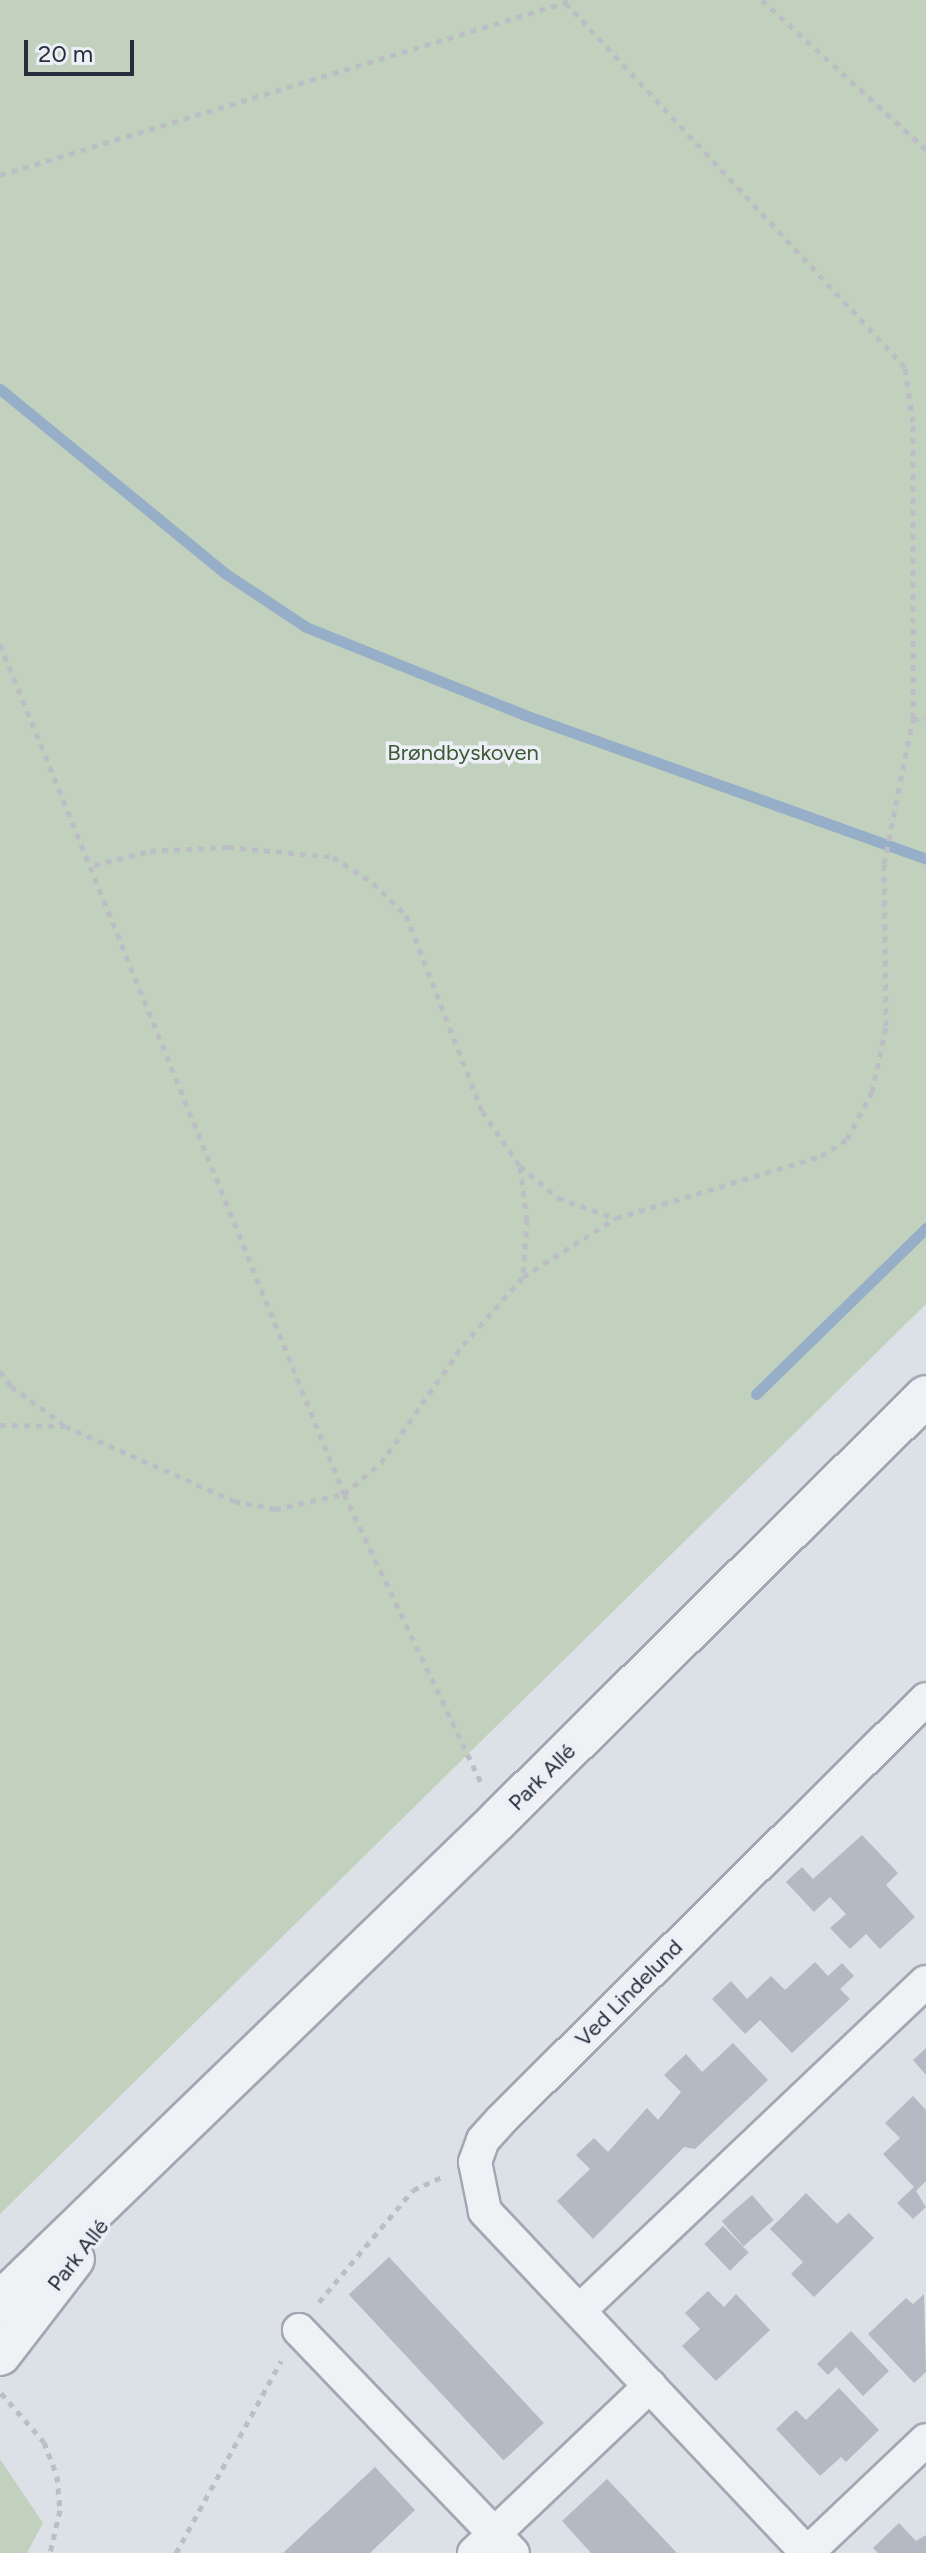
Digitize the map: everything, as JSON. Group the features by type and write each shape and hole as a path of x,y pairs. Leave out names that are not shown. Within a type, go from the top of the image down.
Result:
{"street":[{"name":"Park Allé","path":"0,2302 498,1820 926,1396"},
{"name":"Ved Lindelund","path":"926,1699 483,2140 475,2162 485,2211 807,2553 926,2440"},
{"path":"579,2311 926,1982"},
{"name":"Park Allé","path":"0,2355 155,2155"},
{"path":"299,2330 494,2546 650,2386"}],"path":[{"path":"0,175 573,0"},
{"path":"762,0 926,149"},
{"path":"0,1371 11,1386 65,1426 234,1501 275,1509 344,1494 381,1463 463,1345 523,1277 616,1218 792,1169 847,1139 872,1092 886,1026 884,864 913,719 913,438 905,367 564,1"},
{"path":"0,644 94,865 344,1494 498,1820"},
{"path":"913,719 926,719"},
{"path":"94,865 150,851 228,847 333,857 373,883 406,915 482,1111 520,1166 558,1198 616,1218"},
{"path":"520,1166 527,1219 523,1277"},
{"path":"0,1425 65,1426"},
{"path":"0,2392 44,2442 57,2476 60,2510 50,2553"}],"green space":[{"name":"Brøndbyskoven","path":"0,0 926,0 926,1304 0,2214"},
{"path":"0,2459 43,2523 27,2553 0,2553"}],"building":[{"path":"862,1835 898,1873 886,1885 915,1917 880,1949 866,1934 850,1949 830,1928 846,1914 830,1897 814,1912 786,1882 802,1867 813,1879"},
{"path":"815,1962 828,1976 842,1963 854,1976 840,1989 850,1999 792,2053 760,2020 745,2034 712,1999 731,1981 747,1999 771,1976 785,1990"},
{"path":"733,2043 768,2080 695,2149 684,2147 593,2239 557,2201 590,2169 576,2155 594,2138 608,2152 647,2108 658,2120 681,2092 664,2075 686,2054 702,2072"},
{"path":"926,2048 926,2075 913,2060"},
{"path":"913,2096 926,2110 926,2181 916,2191 926,2207 913,2219 897,2203 914,2187 883,2154 900,2138 885,2123"},
{"path":"806,2193 837,2224 849,2213 874,2238 814,2297 791,2274 803,2262 770,2229"},
{"path":"752,2195 774,2220 743,2246 722,2221"},
{"path":"723,2226 749,2253 730,2271 704,2244"},
{"path":"389,2257 544,2423 504,2461 349,2295"},
{"path":"708,2291 724,2307 736,2294 770,2330 716,2381 682,2346 700,2329 685,2313"},
{"path":"924,2294 926,2372 914,2383 868,2334 906,2298 913,2304"},
{"path":"851,2331 889,2371 863,2396 836,2367 828,2375 817,2364"},
{"path":"839,2388 879,2430 846,2462 841,2457 820,2476 776,2429 796,2410 806,2420"},
{"path":"375,2467 415,2510 370,2553 283,2553"},
{"path":"607,2479 677,2553 591,2553 562,2521"},
{"path":"899,2523 916,2541 926,2535 926,2553 878,2553 873,2548"}],"waterway":[{"path":"0,389 226,574 306,627 530,717 926,859"},
{"path":"756,1394 926,1228"}]}
